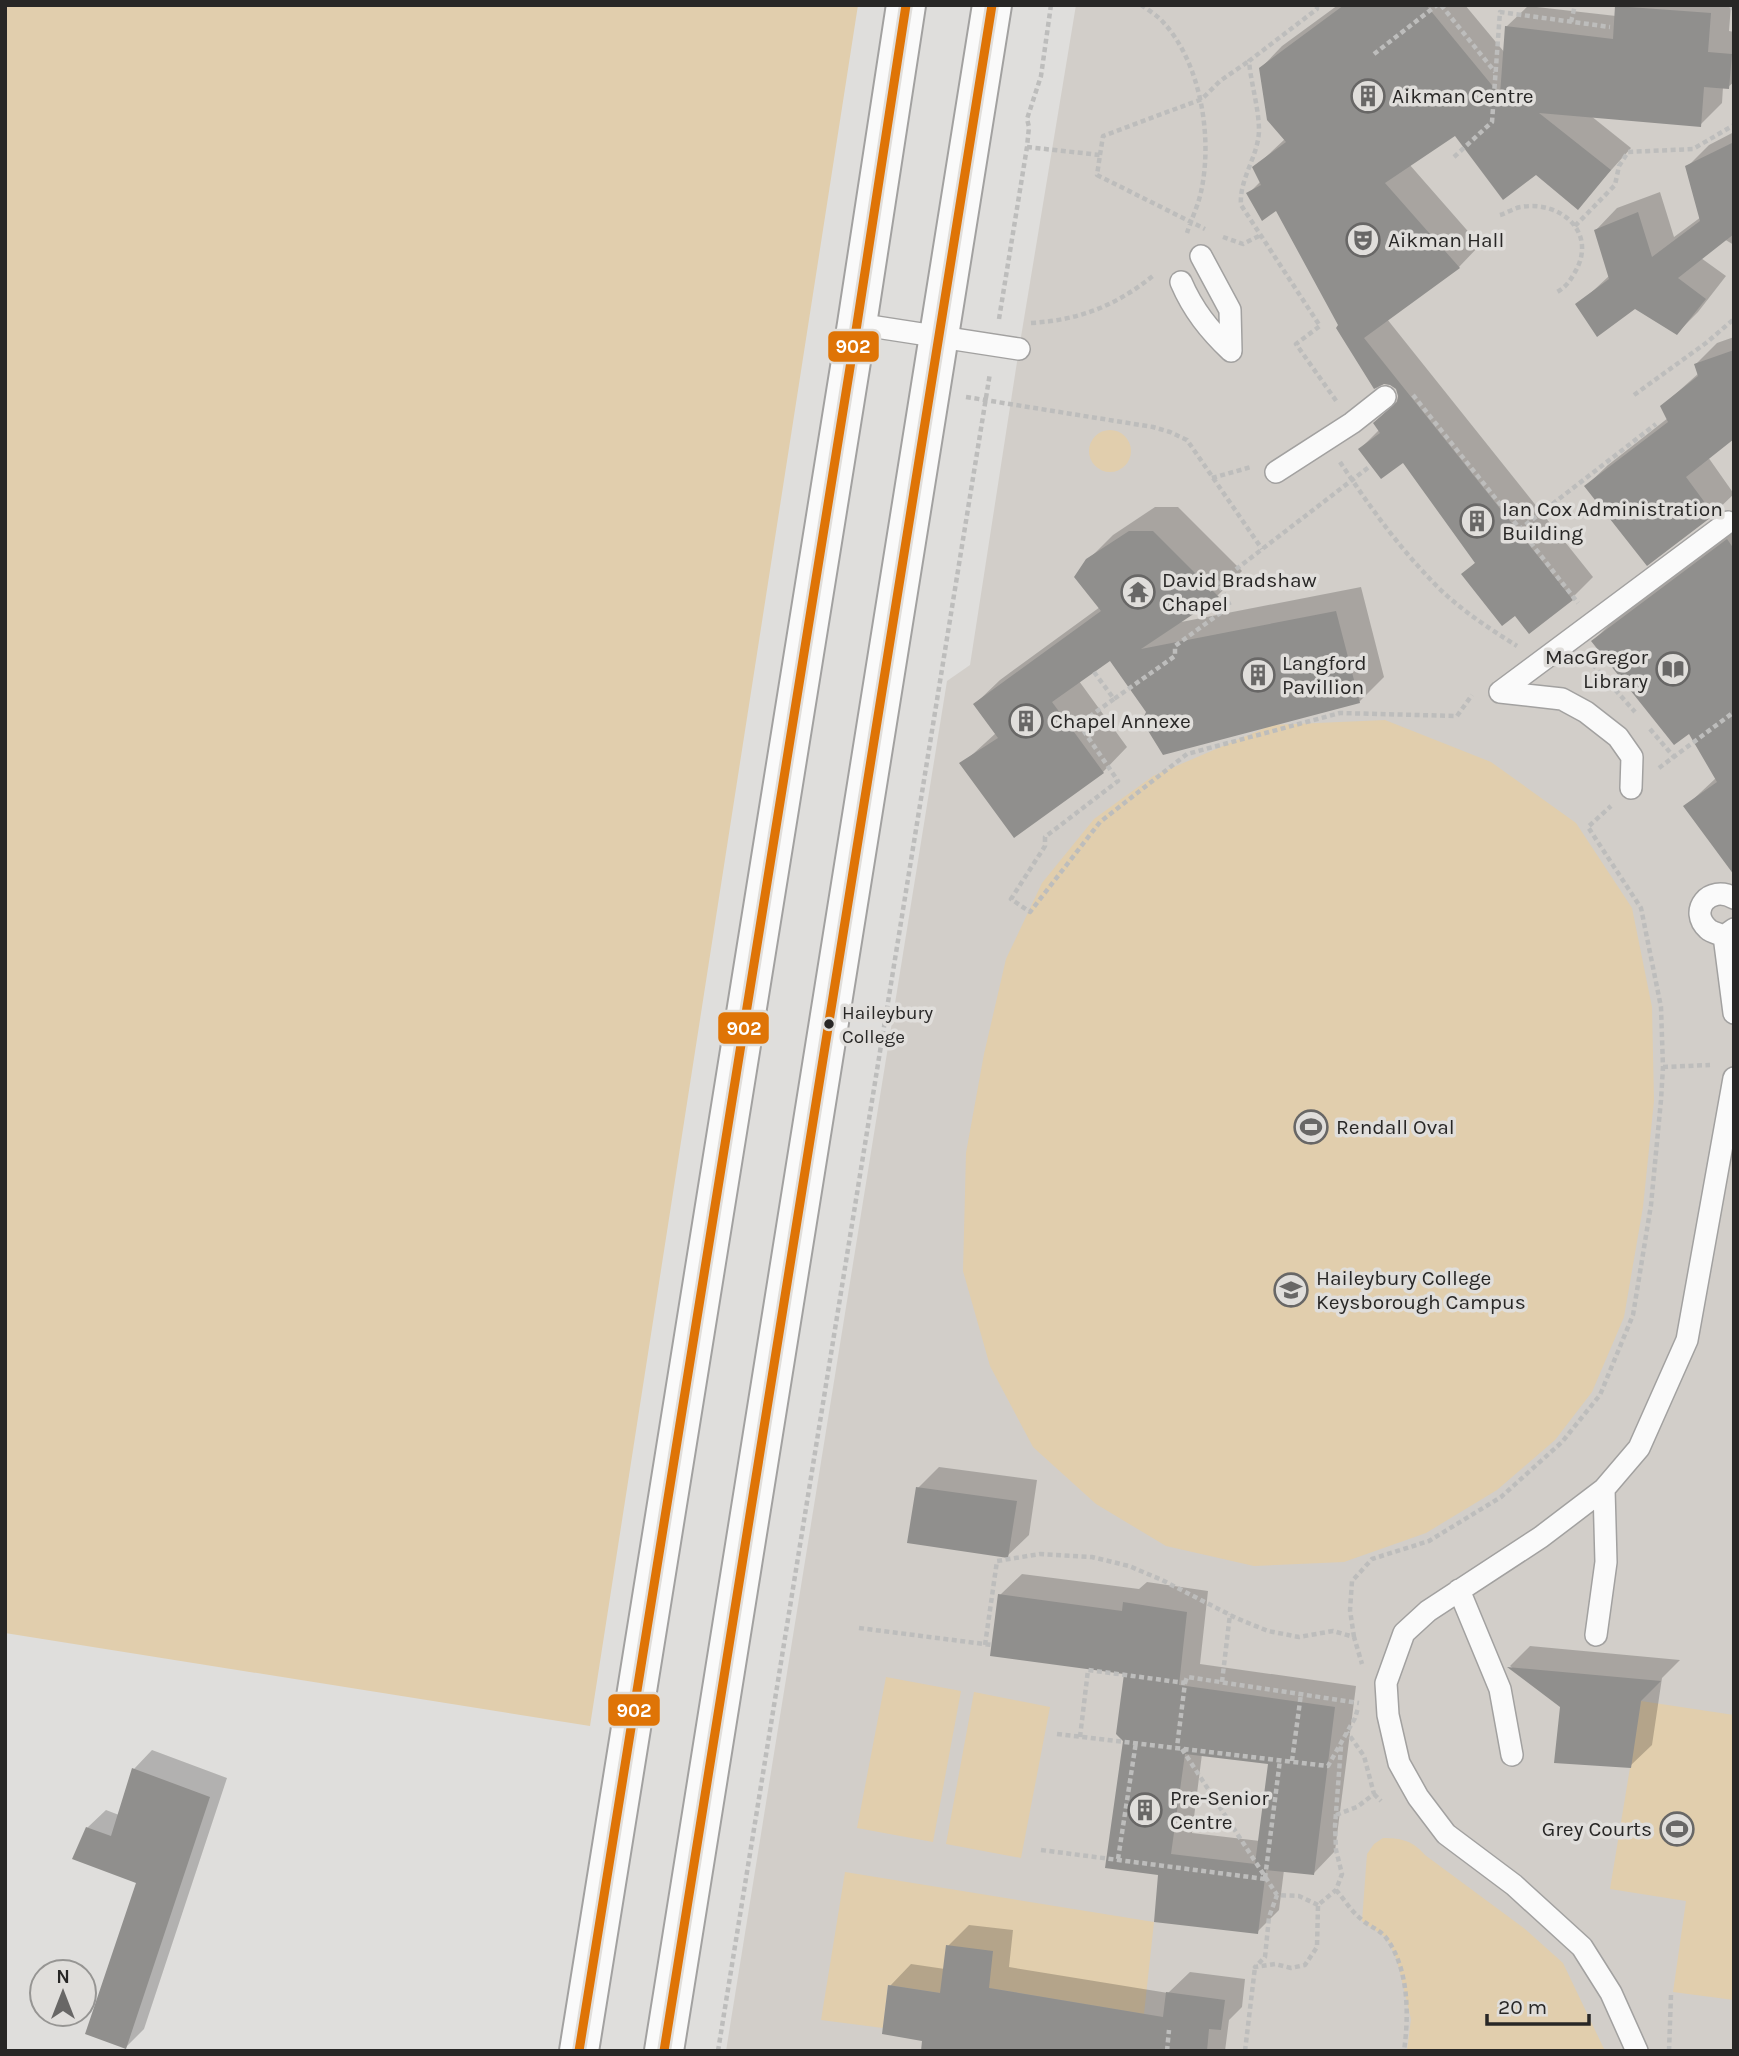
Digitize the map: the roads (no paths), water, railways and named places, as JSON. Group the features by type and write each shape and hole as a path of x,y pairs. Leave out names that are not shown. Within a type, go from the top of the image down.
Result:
{"highway":[{"path":"579,2051 906,5"},
{"path":"664,2051 992,5"}],"lane":[{"path":"1181,282 1205,325 1231,351 1230,310 1201,256"},
{"path":"857,324 1019,349"},
{"path":"1276,472 1352,423 1385,397"},
{"path":"1632,788 1632,757 1618,737 1586,712 1562,699 1500,692 1728,522"},
{"path":"1734,898 1723,892 1710,895 1702,904 1700,917 1708,930 1729,932 1734,1013"},
{"path":"1637,2051 1611,1993 1582,1947 1514,1885 1446,1835 1418,1797 1399,1763 1388,1715 1386,1683 1404,1633 1428,1611 1547,1533 1604,1489 1639,1448 1687,1340 1734,1078"},
{"path":"1597,1635 1606,1562 1604,1489"},
{"path":"1459,1591 1500,1689 1512,1755"}],"place":[{"name":"Aikman Centre","path":"1368,96"},
{"name":"Aikman Hall","path":"1363,240"},
{"name":"Ian Cox Administration Building","path":"1477,521"},
{"name":"David Bradshaw Chapel","path":"1138,592"},
{"name":"MacGregor Library","path":"1673,669"},
{"name":"Langford Pavillion","path":"1258,675"},
{"name":"Chapel Annexe","path":"1026,721"},
{"name":"Haileybury College","path":"829,1024"},
{"name":"Rendall Oval","path":"1311,1127"},
{"name":"Haileybury College Keysborough Campus","path":"1291,1290"},
{"name":"Pre-Senior Centre","path":"1145,1810"},
{"name":"Grey Courts","path":"1677,1829"}]}
